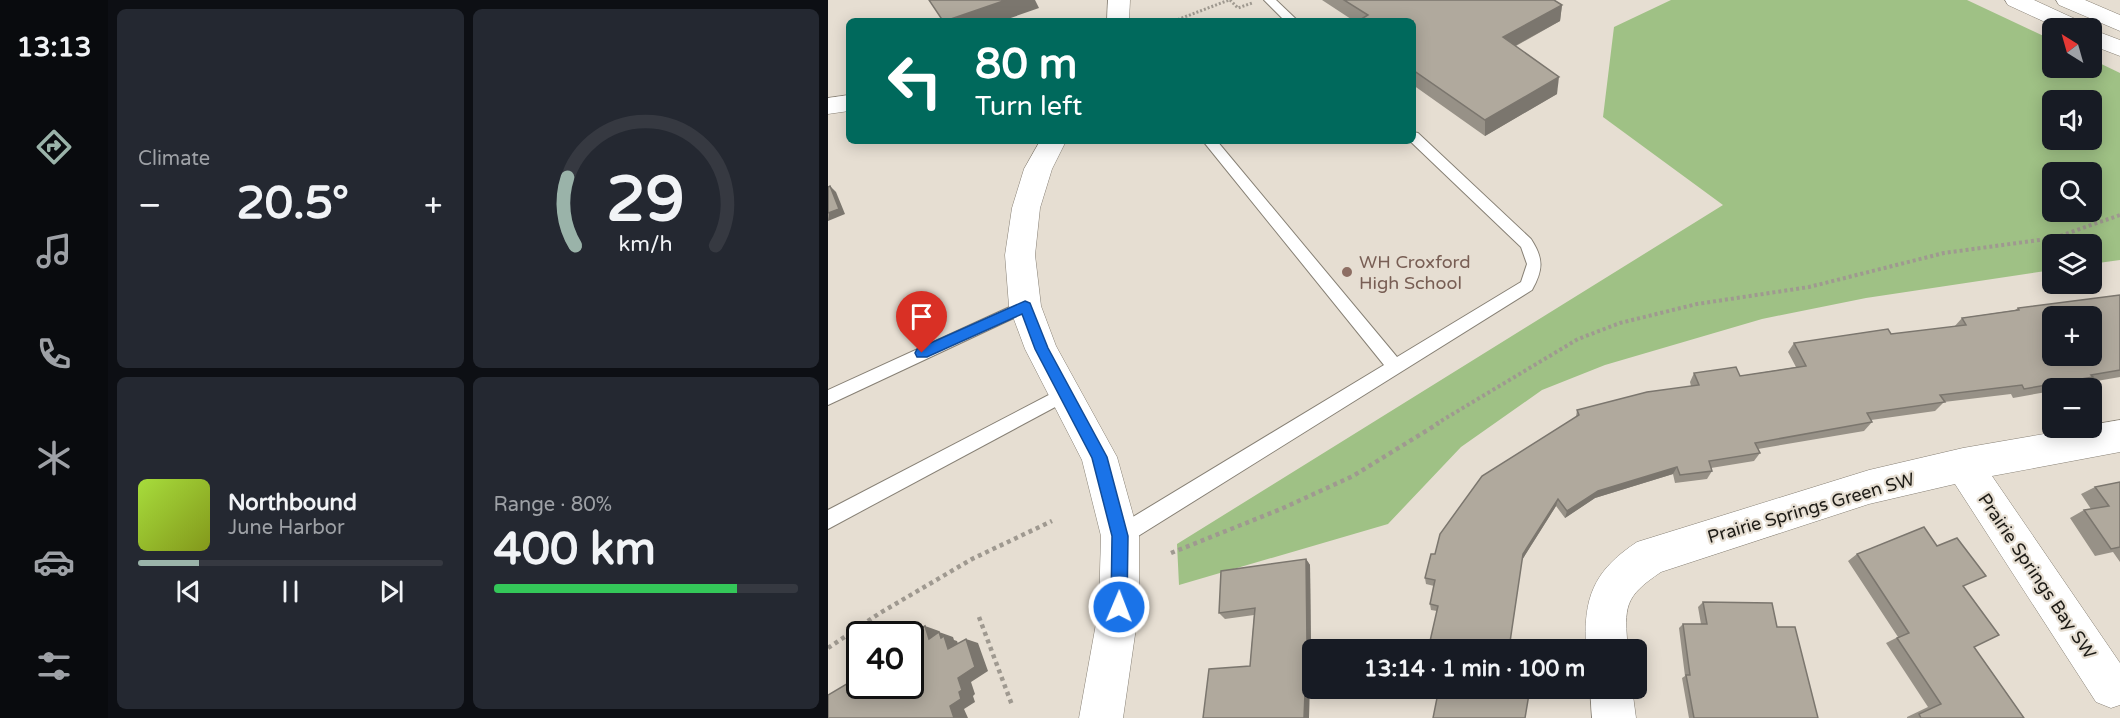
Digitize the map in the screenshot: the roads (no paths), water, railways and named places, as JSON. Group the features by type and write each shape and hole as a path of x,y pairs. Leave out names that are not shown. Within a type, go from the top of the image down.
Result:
{"street":[{"path":"1118,18 1119,0"},
{"path":"2016,0 2055,18"},
{"path":"2067,0 2120,24"},
{"path":"2102,41 2120,49"},
{"path":"828,106 846,103"},
{"path":"1051,144 1038,169 1026,208 1020,255 1025,306 1041,349 1100,457 1120,536 1119,607 1101,718"},
{"name":"Prairie Springs Green SW","path":"1606,639 1604,613 1612,588 1628,570 1651,556 1869,487 1964,465 2120,436"},
{"name":"Prairie Springs Bay SW","path":"1964,465 2111,687"},
{"path":"1612,699 1614,718"}],"lane":[{"path":"1270,0 1289,18"},
{"path":"1120,536 1527,286 1534,272 1535,256 1526,243 1416,139"},
{"path":"1212,144 1396,368"},
{"path":"828,398 1025,306"},
{"path":"828,520 1066,393"}],"place":[{"name":"WH Croxford High School","path":"1347,272"}]}
